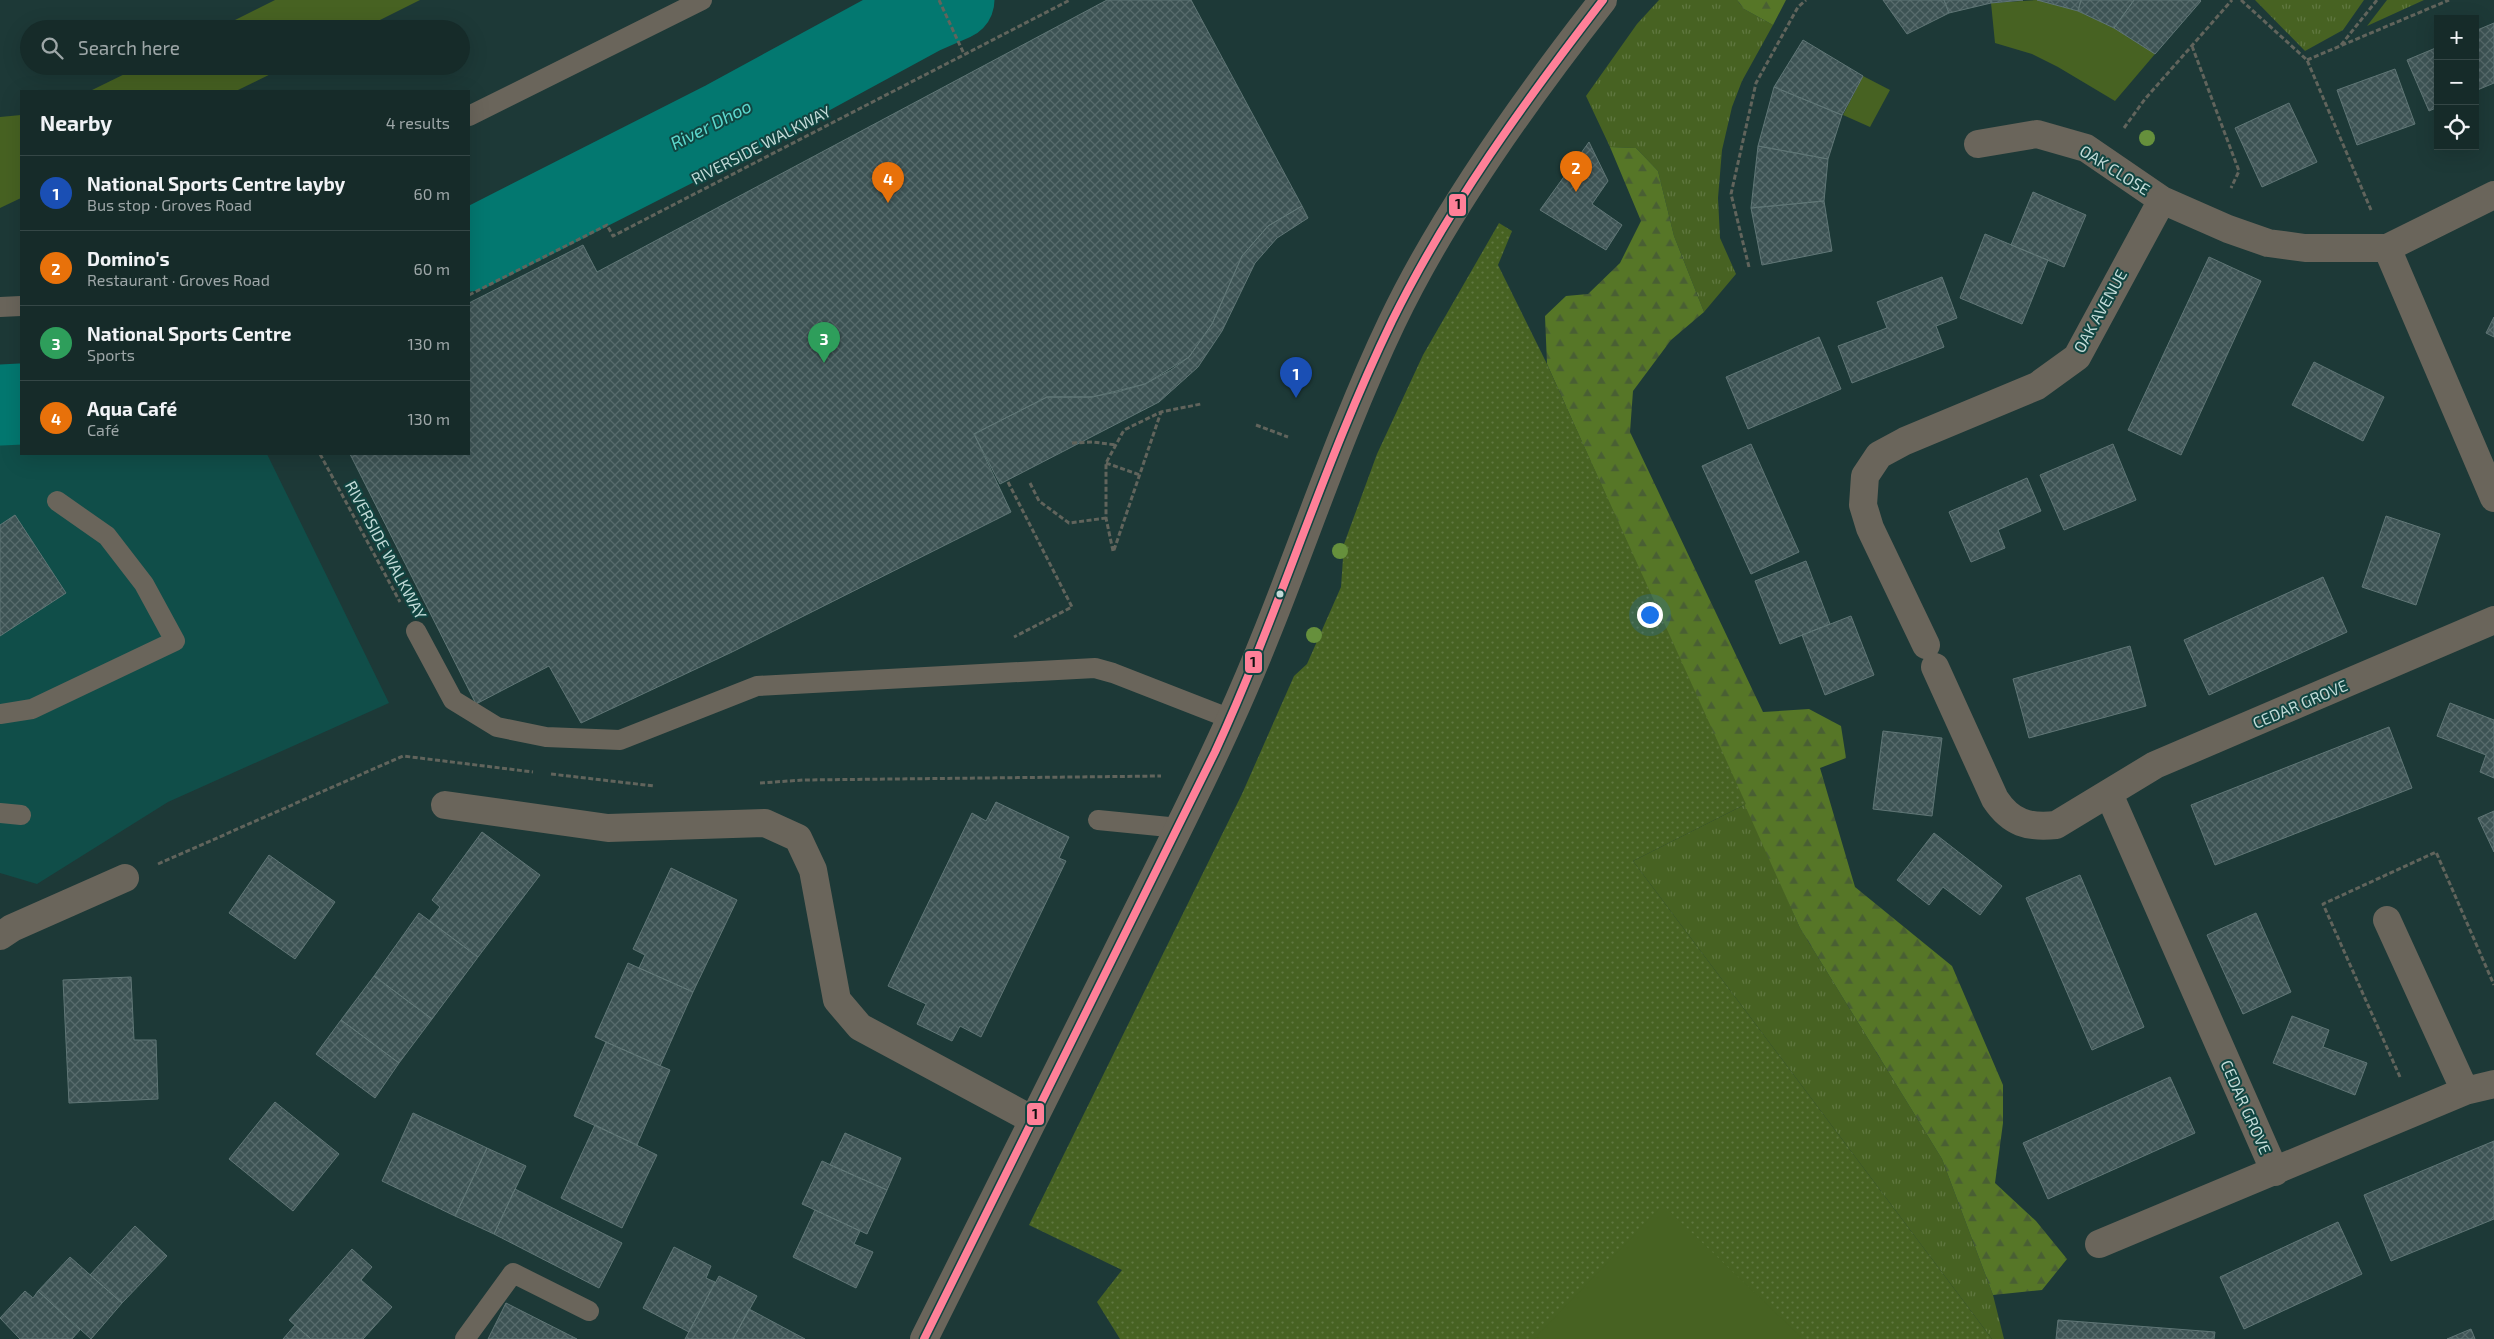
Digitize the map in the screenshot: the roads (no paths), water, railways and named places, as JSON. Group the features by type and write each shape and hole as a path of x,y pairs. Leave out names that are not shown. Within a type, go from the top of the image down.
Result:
{"street":[{"path":"924,1339 1231,718 1278,606 1343,432 1392,321 1436,240 1491,154 1571,41 1603,0"},
{"name":"OAK CLOSE","path":"1978,144 2037,134 2086,148 2162,200"},
{"path":"2162,200 2228,229 2268,243 2305,248 2387,248 2494,195"},
{"name":"OAK AVENUE","path":"1931,656 1870,528 1863,505 1865,476 1879,455 1905,441 2037,386 2076,357 2162,200"},
{"path":"2387,248 2494,498"},
{"name":"CEDAR GROVE","path":"1931,656 1995,799 2004,813 2019,822 2037,827 2056,825 2155,765 2494,620"},
{"name":"CEDAR GROVE","path":"2109,794 2275,1172"},
{"path":"445,805 608,828 765,824 798,838 813,870 837,1000 860,1027 1033,1120"},
{"path":"0,936 12,928 125,878"},
{"path":"2387,920 2465,1091"},
{"name":"CEDAR GROVE","path":"2099,1244 2465,1091 2494,1084"}],"lane":[{"path":"470,116 702,0"},
{"path":"0,307 20,306"},
{"path":"0,714 32,709 175,641 144,584 107,536 57,501"},
{"path":"416,631 453,700 497,727 546,737 620,740 757,686 1094,668 1113,672 1231,718"},
{"path":"0,813 21,815"},
{"path":"1098,820 1178,828"},
{"path":"465,1339 513,1273 589,1311"}],"waterway":[{"name":"River Dhoo","path":"470,250 725,121 922,14 954,0"},
{"name":"River Dhoo","path":"0,405 20,404"}],"place":[{"name":"Domino's","path":"1576,192"},
{"name":"Aqua Café","path":"888,203"},
{"name":"National Sports Centre","path":"824,363"},
{"name":"National Sports Centre layby","path":"1296,398"}]}
